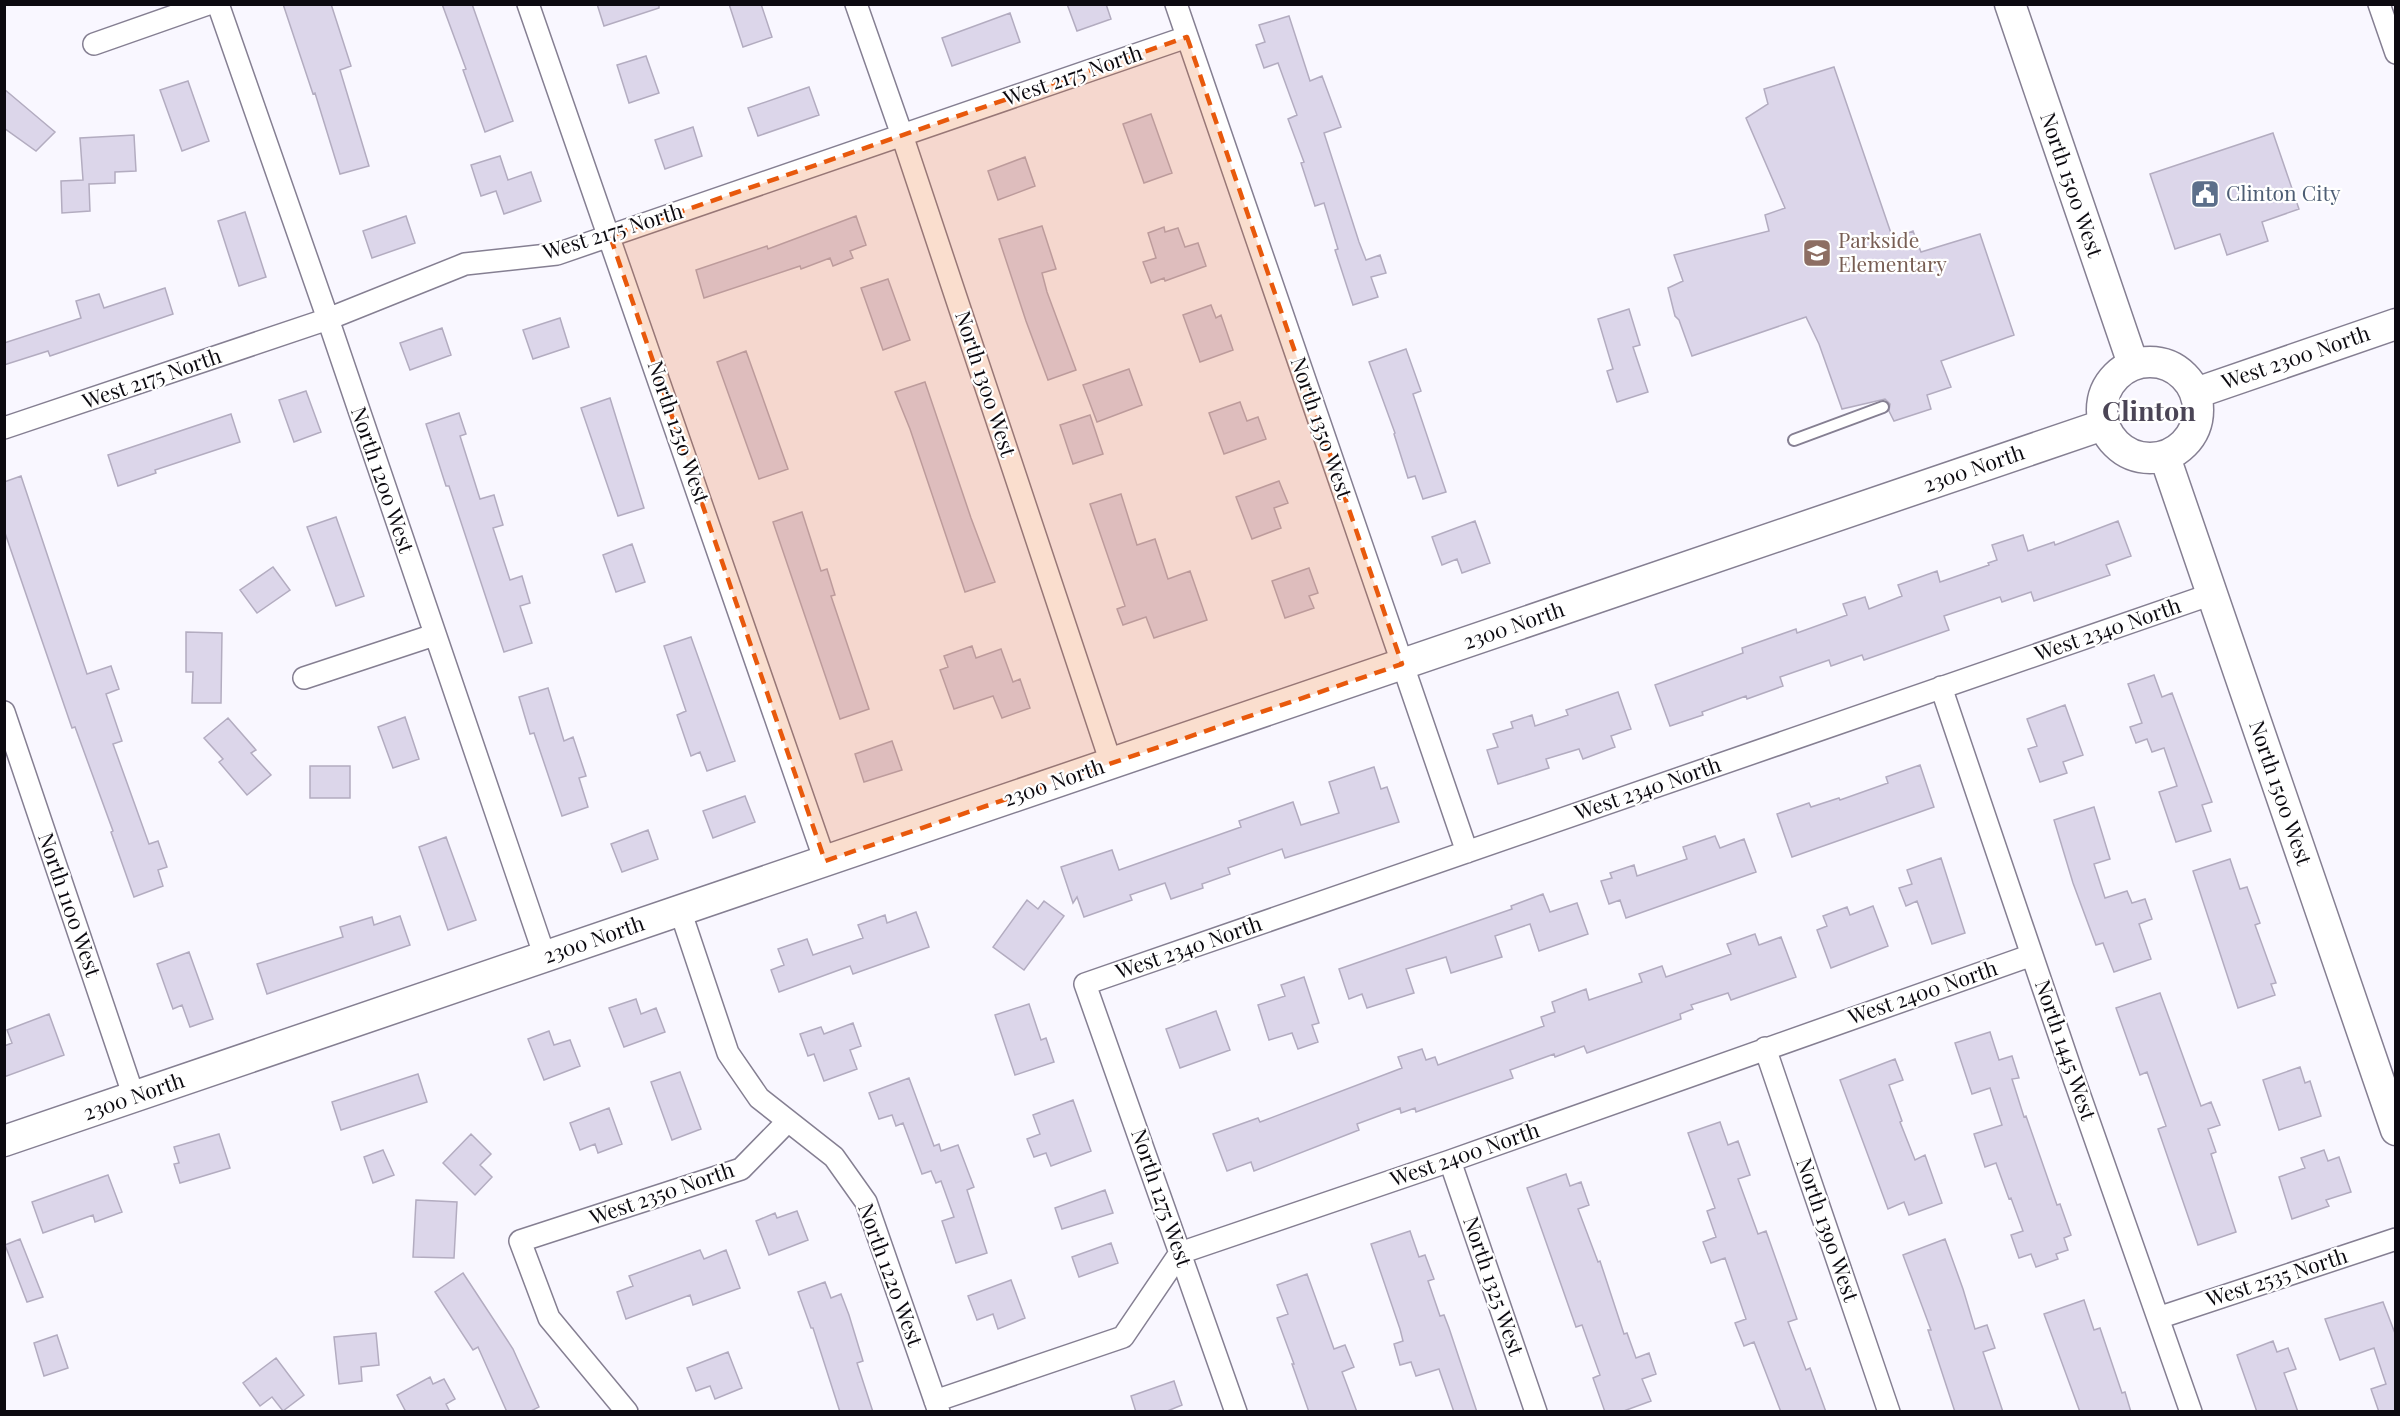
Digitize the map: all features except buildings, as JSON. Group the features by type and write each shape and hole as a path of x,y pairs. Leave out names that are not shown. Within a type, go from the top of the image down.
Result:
{"street":[{"path":"94,44 208,4"},
{"name":"North 1200 West","path":"218,4 328,319 545,957"},
{"name":"North 1250 West","path":"528,4 825,861"},
{"name":"North 1300 West","path":"856,4 902,135 1111,763"},
{"name":"North 1350 West","path":"1176,4 1467,852"},
{"name":"North 1500 West","path":"2010,4 2133,364"},
{"path":"2379,4 2396,53"},
{"name":"West 2175 North","path":"4,428 328,319 465,264 557,255 1187,37"},
{"name":"West 2300 North","path":"2196,393 2396,324"},
{"path":"2161,363 2182,374 2196,393 2198,419 2184,445 2165,457 2140,458 2117,447 2103,425 2102,400 2115,376 2133,364 2161,363"},
{"name":"2300 North","path":"4,1142 2103,425"},
{"name":"North 1500 West","path":"2165,457 2396,1130"},
{"name":"West 2340 North","path":"1085,984 2212,594"},
{"path":"304,678 434,635"},
{"name":"North 1445 West","path":"1941,687 2191,1412"},
{"name":"North 1100 West","path":"4,712 134,1097"},
{"name":"North 1220 West","path":"680,910 728,1053 759,1098 834,1157 866,1202 937,1406"},
{"name":"West 2400 North","path":"1180,1252 1450,1161 2032,955"},
{"name":"North 1275 West","path":"1085,984 1236,1412"},
{"name":"North 1390 West","path":"1765,1048 1889,1412"},
{"name":"West 2350 North","path":"627,1412 549,1318 520,1241 741,1169 788,1121"},
{"name":"North 1325 West","path":"1450,1161 1536,1412"},
{"name":"West 2535 North","path":"2158,1318 2396,1239"},
{"path":"937,1406 1123,1337 1180,1252"}],"lane":[{"path":"1794,440 1883,407"}],"highlighted area":[{"path":"1187,37 1402,664 825,861 610,236"}],"place":[{"name":"Clinton City","path":"2205,194"},
{"name":"Parkside Elementary","path":"1817,253"}],"district":[{"name":"Clinton","path":"2149,412"}]}
